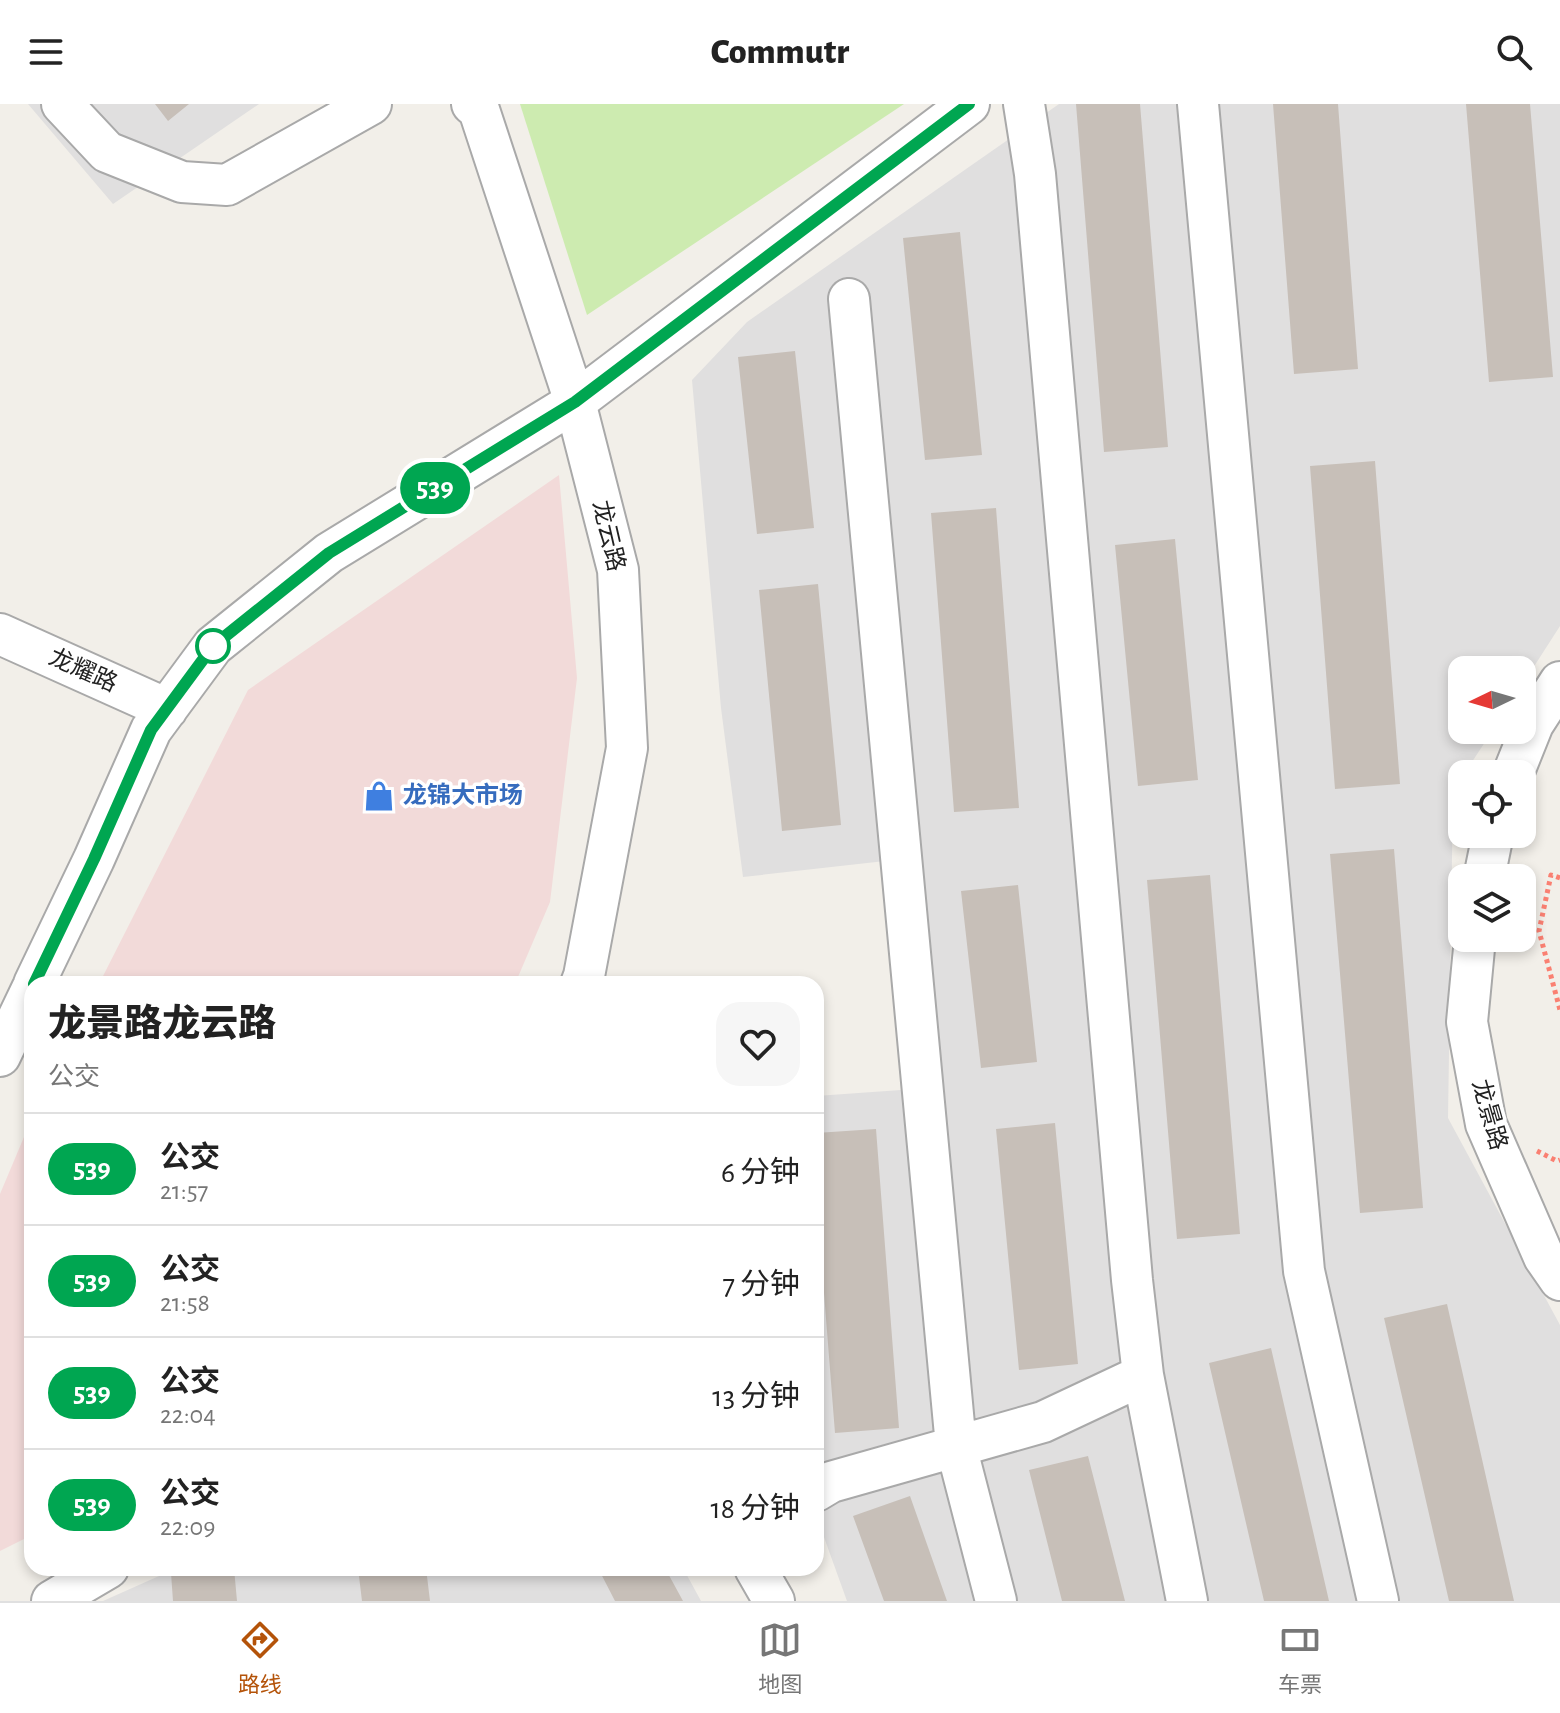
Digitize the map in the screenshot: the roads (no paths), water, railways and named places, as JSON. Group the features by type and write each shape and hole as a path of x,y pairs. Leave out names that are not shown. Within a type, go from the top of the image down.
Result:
{"street":[{"path":"62,104 107,152 182,182 227,185 371,104"},
{"name":"龙云路","path":"472,104 479,110 575,402 618,570 627,748 584,976"},
{"path":"38,976 151,730 213,646 329,553 575,402 969,104"},
{"path":"1024,104 1035,174 1132,1280 1143,1375 1187,1601"},
{"path":"1198,104 1304,1271 1378,1601"},
{"path":"849,299 956,1446 996,1601"},
{"name":"龙耀路","path":"0,634 167,709"},
{"path":"1519,760 1533,724 1560,682"},
{"name":"龙景路","path":"1474,952 1467,1022 1486,1124 1544,1257 1560,1280"},
{"path":"0,1056 24,1005"},
{"path":"824,1486 1043,1422 1143,1375"},
{"path":"52,1601 94,1576"}],"place":[{"name":"龙锦大市场","path":"379,796"}]}
